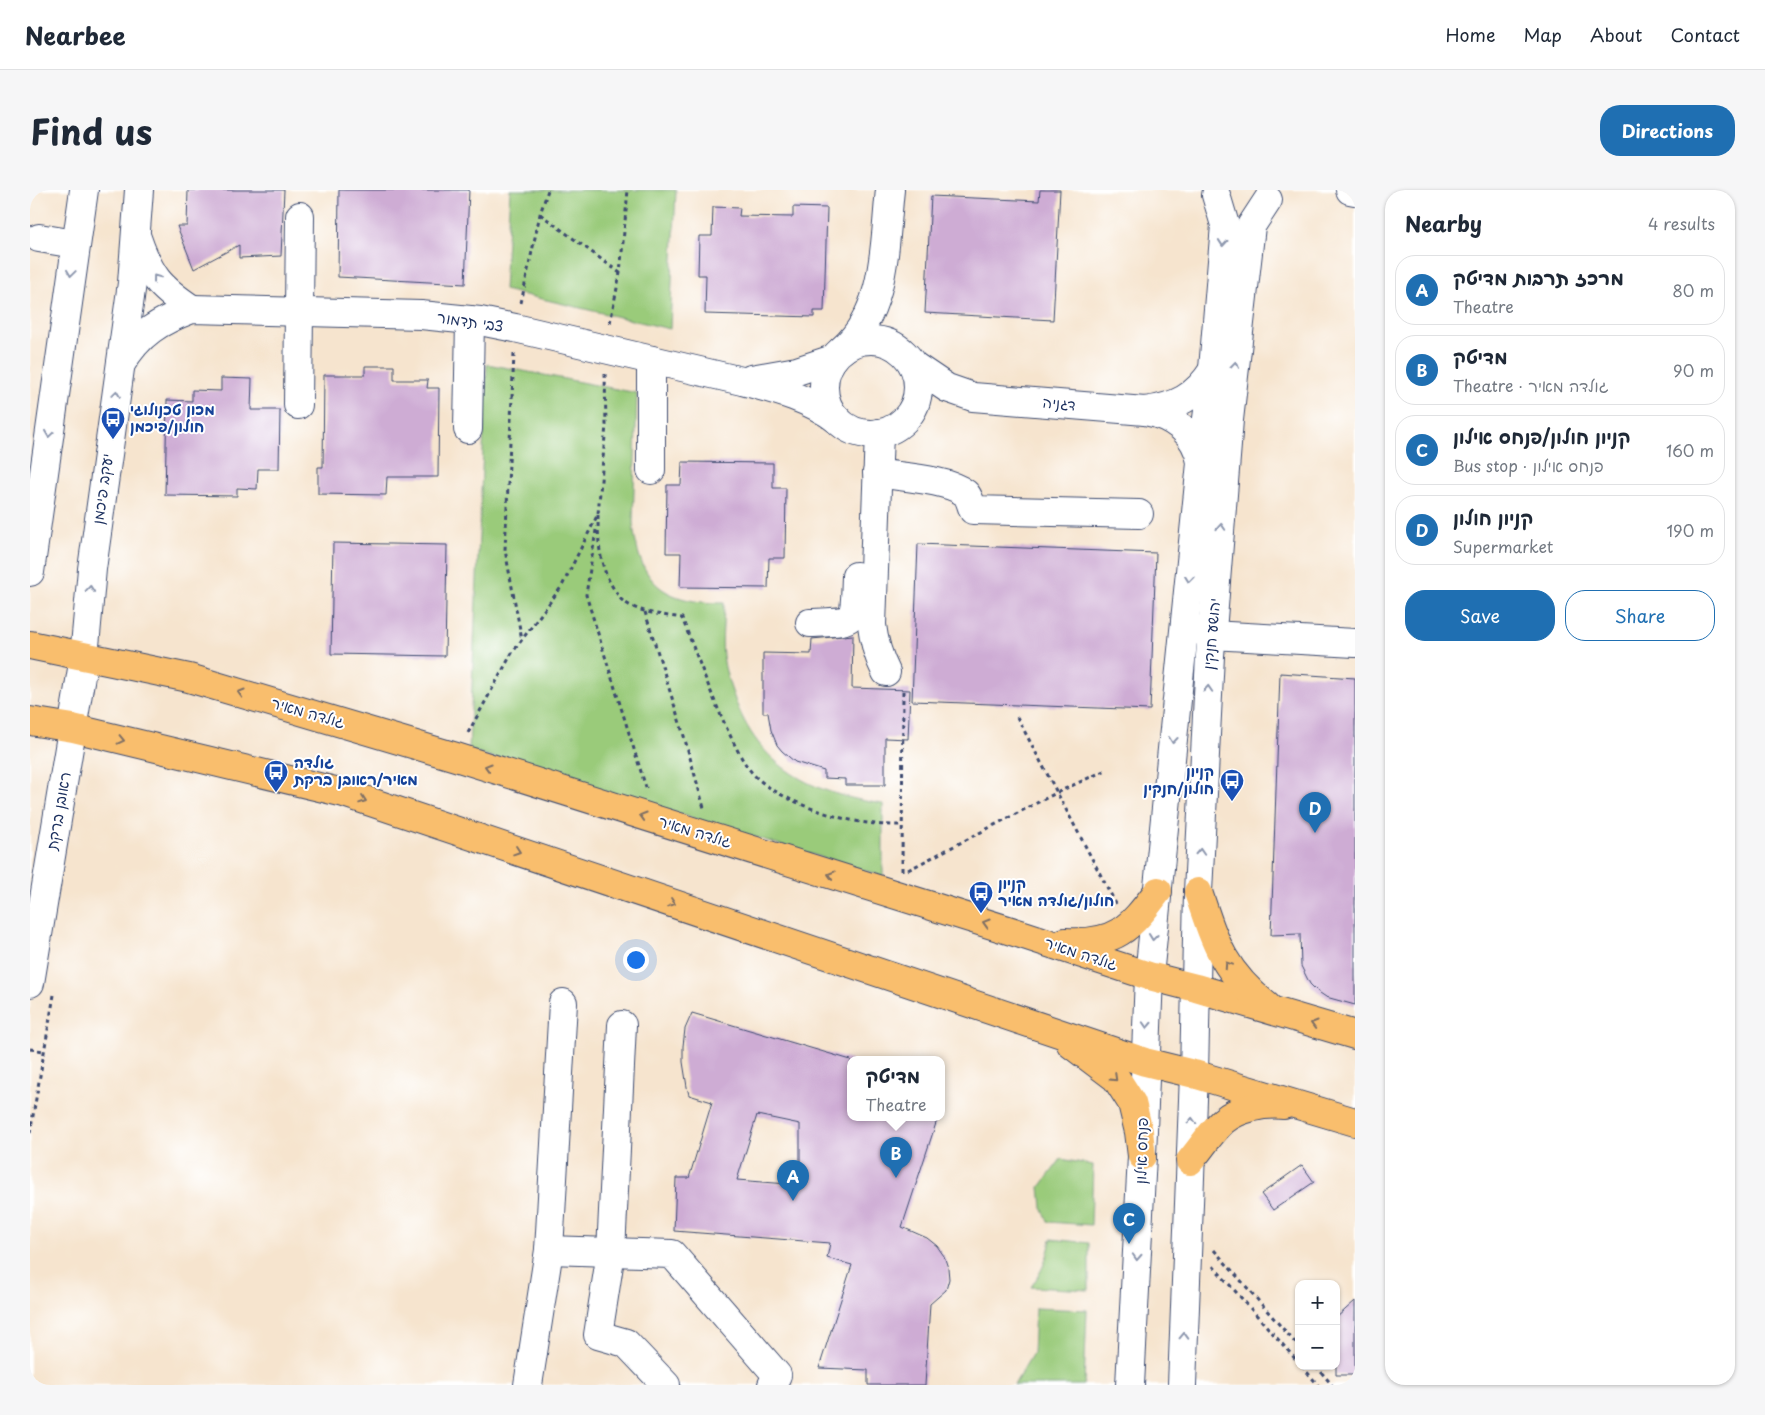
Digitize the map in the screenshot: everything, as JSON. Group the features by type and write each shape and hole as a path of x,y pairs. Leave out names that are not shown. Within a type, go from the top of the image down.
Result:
{"main road":[{"name":"גולדה מאיר","path":"30,646 189,678 656,820 1149,976 1196,988 1355,1036"},
{"path":"30,721 73,728 344,793 1145,1062 1194,1074 1355,1122"},
{"path":"1027,936 1064,942 1084,943 1100,941 1116,935 1128,926 1141,914 1158,891"},
{"path":"1198,892 1213,937 1224,959 1249,992 1274,1012"},
{"path":"1030,1023 1071,1044 1116,1078 1132,1103 1140,1132 1142,1156"},
{"path":"1190,1161 1224,1121 1234,1114 1256,1106 1276,1104 1306,1107"}],"street":[{"path":"30,572 84,190"},
{"name":"יעקב פיכמן","path":"73,728 84,657 92,569 132,283 139,190"},
{"name":"דגניה","path":"838,354 852,341 865,322 874,301 880,279 890,190"},
{"path":"1350,190 1355,191"},
{"path":"1214,193 1229,203 1242,205 1253,205 1274,195"},
{"name":"יהושע חנקין","path":"1149,976 1201,463 1213,370 1225,225 1214,193"},
{"name":"יהושע חנקין","path":"1194,1074 1198,892 1218,635 1229,420 1251,226 1274,195"},
{"path":"298,405 300,216"},
{"path":"136,234 145,262 158,282 192,309"},
{"path":"39,238 75,244"},
{"name":"דגניה","path":"880,279 888,326 894,340 908,359 935,381 947,388 973,397"},
{"path":"120,366 130,348 143,334 159,323 192,309"},
{"name":"צבי תדמור","path":"192,309 411,315 470,320 515,328 742,380 804,400 822,408 838,420"},
{"path":"468,429 470,320"},
{"path":"863,340 878,340 892,345 908,359 917,379 917,394 913,408 904,420 892,428 871,433 849,428 838,420 829,408 824,394 824,379 838,354 849,345 863,340"},
{"name":"צבי תדמור","path":"742,380 797,371 838,354"},
{"path":"651,360 651,470"},
{"name":"דגניה","path":"1145,411 1162,408 1185,399 1205,382 1213,370"},
{"name":"דגניה","path":"904,420 934,405 949,400 973,397 1145,411 1165,416 1187,431 1196,446 1201,463"},
{"path":"871,433 877,473 872,624 875,649 886,672"},
{"path":"810,623 842,622 850,619 854,612 871,433"},
{"path":"877,473 939,482 953,486 966,494 973,510 1139,514"},
{"path":"1186,612 1192,628 1218,635 1355,643"},
{"name":"ראובן ברקת","path":"30,983 73,728"},
{"name":"פנחס אילון","path":"1130,1385 1149,976"},
{"path":"528,1385 550,1250 563,1003"},
{"path":"622,1025 611,1252 598,1335 626,1343 666,1385"},
{"path":"1182,1385 1194,1074"},
{"path":"550,1250 672,1254 777,1375 772,1385"}],"path":[{"path":"522,640 505,550 515,328 540,214 548,190"},
{"path":"628,190 620,273 605,349 606,425 598,514 586,596 656,820"},
{"path":"540,214 620,273"},
{"path":"456,758 482,704 512,653 562,586 598,514"},
{"path":"598,514 598,542 601,562 610,584 623,601 646,612 682,618 721,716 742,758 757,777 782,795 826,813 867,823 902,825"},
{"path":"646,612 684,736 712,838"},
{"path":"886,672 903,676 902,873 1056,793 1106,770"},
{"path":"1017,717 1128,926"},
{"path":"30,1049 44,1051"},
{"path":"1212,1247 1295,1342"},
{"path":"1210,1262 1295,1358"},
{"path":"1305,1370 1318,1385"},
{"path":"1319,1370 1332,1385"}],"green space":[{"path":"510,190 676,190 670,329 504,290"},
{"path":"487,364 637,393 633,523 641,561 658,586 670,594 703,602 724,603 722,650 730,687 745,722 758,742 774,759 792,773 812,784 834,793 883,804 883,876 469,750"},
{"path":"1061,1159 1093,1165 1091,1225 1048,1222 1042,1207 1040,1187"},
{"path":"1051,1239 1089,1243 1089,1290 1031,1287 1044,1264"},
{"path":"1035,1308 1087,1310 1084,1385 1014,1385 1033,1353"}],"building":[{"path":"188,190 284,190 281,256 239,258 239,245 194,269 177,226 187,226"},
{"path":"339,190 469,190 465,284 338,277"},
{"path":"1040,190 1060,190 1053,320 925,313 931,196 1039,201"},
{"path":"713,207 740,208 739,216 793,217 793,207 827,208 824,311 814,311 814,317 705,314 706,275 698,275 699,236 712,236"},
{"path":"365,366 394,366 394,380 428,380 427,388 439,388 438,477 387,477 386,495 318,494 318,467 323,467 324,375 365,375"},
{"path":"221,378 252,379 251,410 280,410 279,469 258,469 257,489 237,488 237,496 165,495 167,400 192,401 192,390 221,391"},
{"path":"682,462 773,463 773,488 786,488 785,558 769,558 768,588 680,587 681,553 666,553 667,485 681,485"},
{"path":"333,543 447,545 445,656 331,654"},
{"path":"918,544 1156,553 1150,710 912,701"},
{"path":"853,635 852,688 910,690 908,739 885,738 885,785 845,785 845,779 824,778 824,771 795,762 777,745 771,730 768,713 763,713 763,653 811,654 812,639"},
{"path":"1280,673 1355,678 1355,1005 1326,997 1310,984 1301,966 1300,934 1271,935"},
{"path":"692,1013 847,1059 847,1121 937,1121 902,1227 927,1238 937,1246 944,1256 948,1268 949,1279 946,1290 930,1304 925,1385 868,1385 868,1370 819,1368 852,1265 827,1258 830,1243 674,1231 676,1178 689,1178 712,1102 689,1095 683,1062 685,1029","holes":["757,1115 800,1124 800,1185 737,1180"]},
{"path":"1302,1165 1314,1182 1273,1210 1261,1194"},
{"path":"1355,1301 1355,1375 1336,1375 1336,1370 1340,1370 1340,1314"}],"place":[{"name":"מכון טכנולוגי חולון/פיכמן","path":"113,440"},
{"name":"גולדה מאיר/ראובן ברקת","path":"276,793"},
{"name":"קניון חולון/חנקין","path":"1232,802"},
{"name":"קניון חולון","path":"1315,833"},
{"name":"קניון חולון/גולדה מאיר","path":"981,914"},
{"name":"מדיטק","path":"896,1178"},
{"name":"מרכז תרבות מדיטק","path":"793,1201"},
{"name":"קניון חולון/פנחס אילון","path":"1129,1244"}]}
